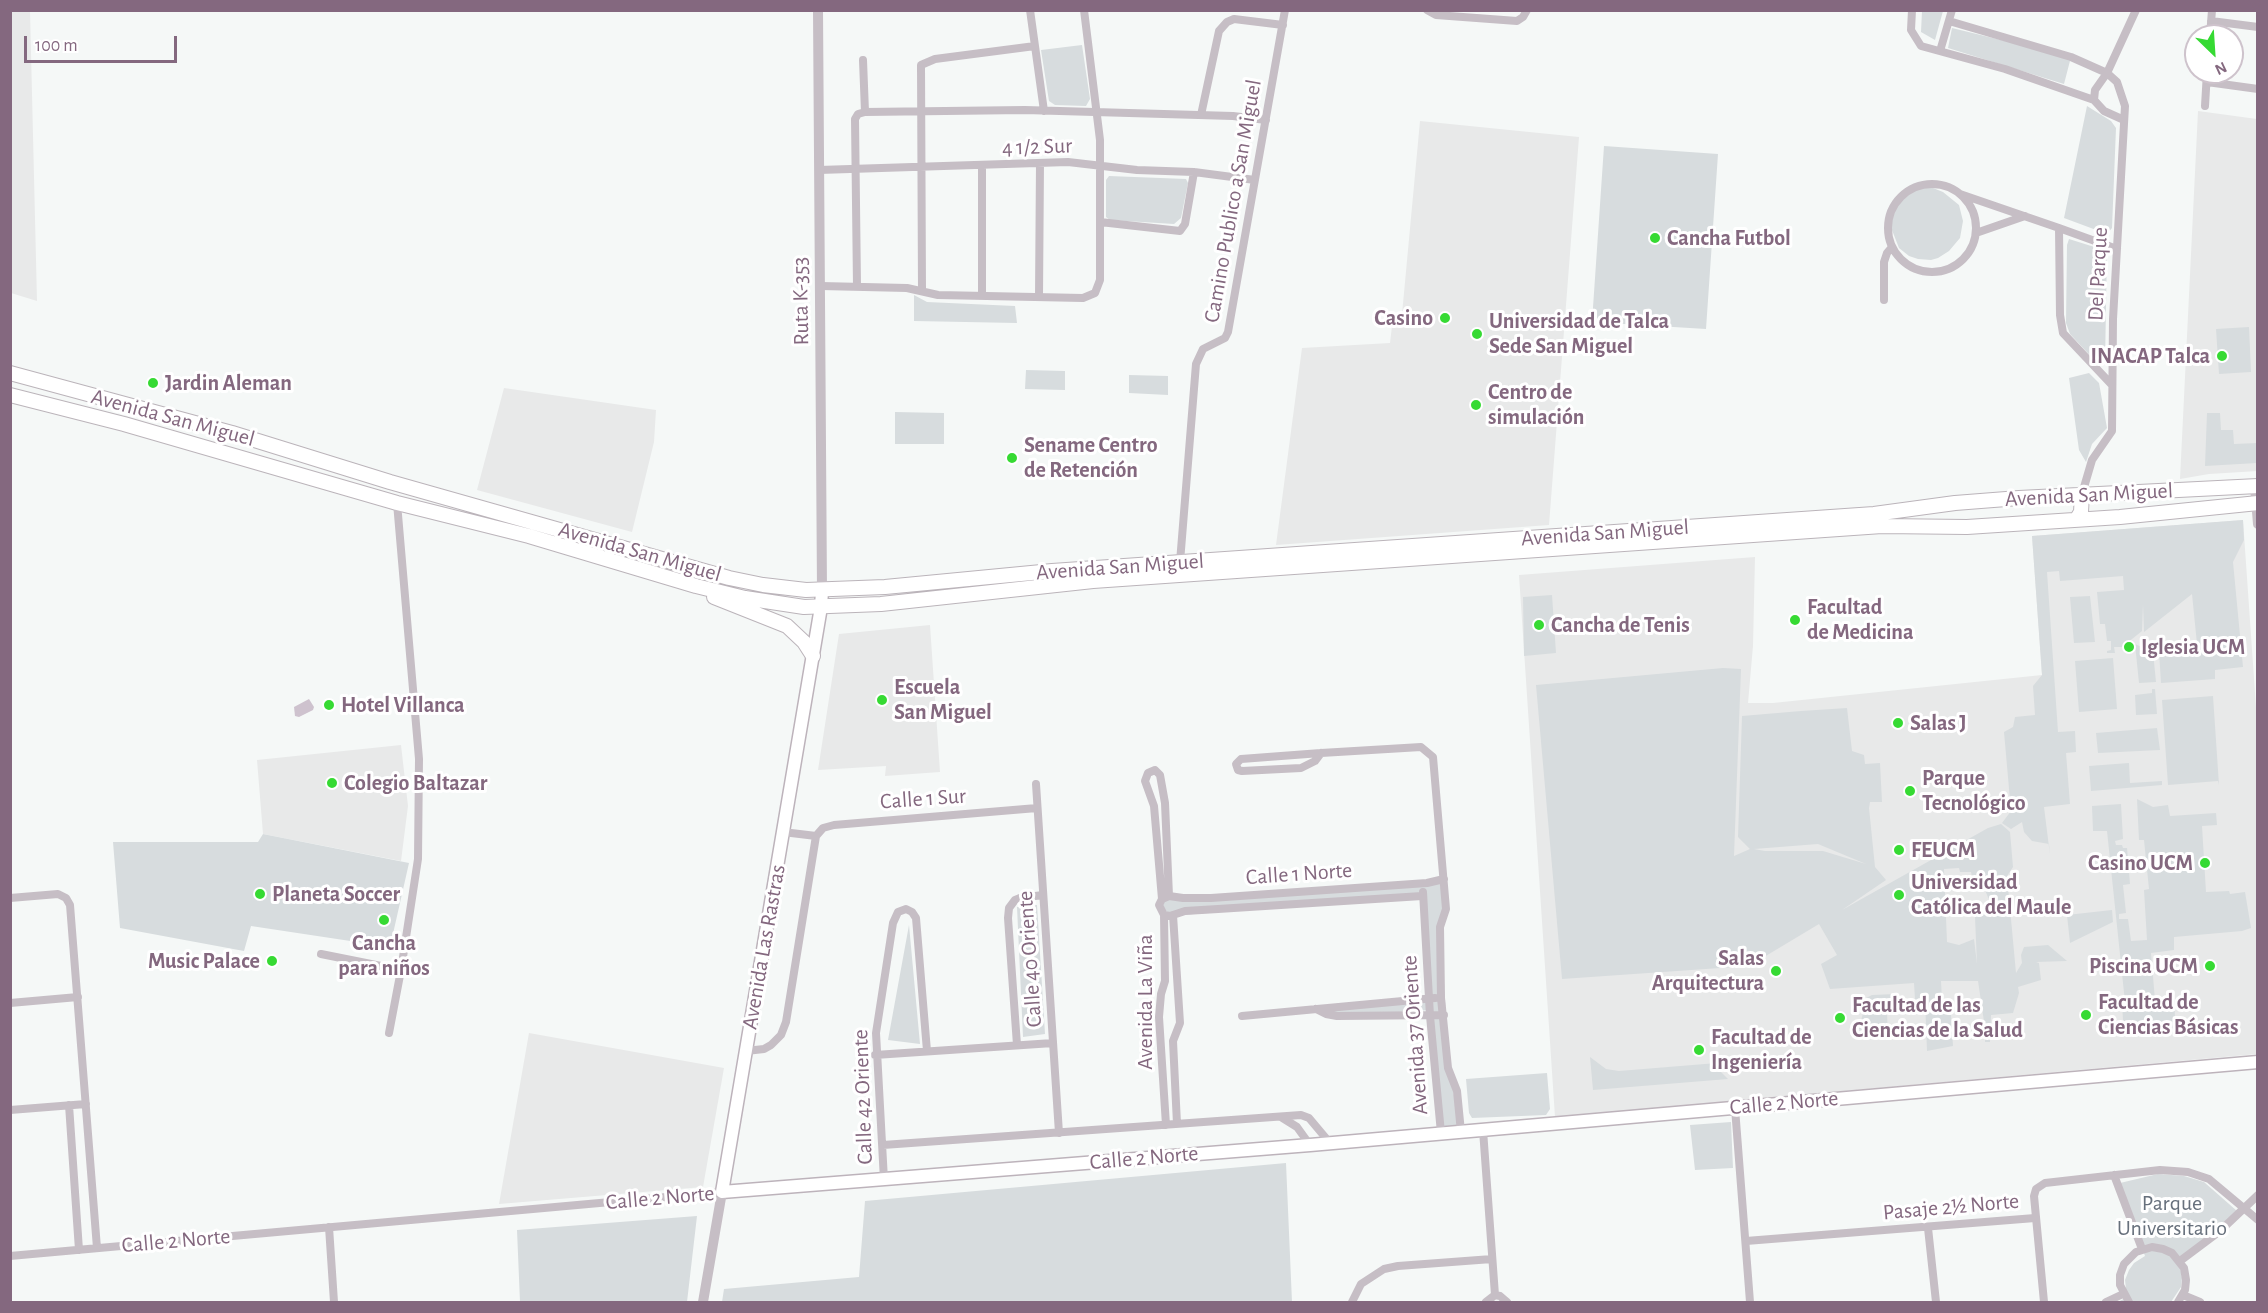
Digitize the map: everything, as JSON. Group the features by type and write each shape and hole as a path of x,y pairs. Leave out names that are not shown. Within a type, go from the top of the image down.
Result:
{"highway":[{"name":"Avenida San Miguel","path":"10,373 232,433 390,482 729,578 780,588 822,591 1180,562 1874,514 1955,503 2019,498 2256,486"},
{"name":"Avenida San Miguel","path":"14,397 124,423 397,503 520,534 696,586 770,602 821,607 881,604 1093,581 1882,526 1967,527 2019,524 2257,503"},
{"path":"390,482 397,503"},
{"path":"2076,520 2081,512 2082,494"},
{"path":"2019,498 2015,513 2019,524"},
{"path":"696,586 734,606 787,626 804,642 813,656"}],"main road":[{"name":"Avenida Las Rastras","path":"722,1192 822,591"},
{"name":"Calle 2 Norte","path":"722,1192 1310,1145 2258,1062"}],"street":[{"name":"Ruta K-353","path":"818,10 822,591"},
{"path":"1030,10 1044,111"},
{"path":"821,286 907,288 938,295 1083,298 1095,293 1100,285 1101,166 1097,112 1084,10"},
{"name":"Camino Publico a San Miguel","path":"1180,562 1196,364 1203,349 1225,338 1228,332 1285,10"},
{"path":"1427,10 1436,15 1517,21 1527,10"},
{"path":"1912,10 1911,30 1921,46 2005,69 2094,100 2104,111 2124,117"},
{"path":"1940,51 1952,10"},
{"path":"2094,100 2095,90 2107,74 2136,10"},
{"path":"2211,24 2212,10"},
{"path":"1202,115 1219,31 1227,22 1234,19 1283,26"},
{"path":"1949,21 2071,57 2107,74"},
{"path":"2211,21 2258,27"},
{"path":"922,291 921,65 935,58 1035,46"},
{"path":"863,60 864,112"},
{"name":"Del Parque","path":"2082,494 2092,460 2112,431 2117,249 2124,117 2123,99 2117,82 2107,74"},
{"path":"2205,106 2207,84"},
{"path":"2222,84 2258,89"},
{"path":"857,287 855,119 858,114 864,112 1044,111 1233,116 1266,120"},
{"name":"4 1/2 Sur","path":"819,170 1068,162 1137,170 1194,172 1255,180"},
{"path":"1039,297 1040,163"},
{"path":"982,166 982,296"},
{"path":"1100,222 1174,231 1182,229 1185,224 1194,172"},
{"path":"1960,194 1970,205 1975,218 1976,233 1967,254 1950,268 1939,272 1916,269 1906,264 1892,247 1888,236 1888,224 1896,202 1915,187 1927,184 1950,188 1960,194 2117,249"},
{"path":"1976,233 2025,216"},
{"path":"2059,228 2060,315 2063,333 2112,385"},
{"path":"1884,300 1884,262 1892,247"},
{"path":"2256,486 2258,524"},
{"path":"389,1033 418,859 419,759 397,503"},
{"name":"Avenida 37 Oriente","path":"1321,753 1421,747 1430,753 1435,761 1446,909 1440,923 1441,998 1448,1068 1457,1091 1461,1131"},
{"path":"1321,753 1315,761 1301,768 1242,771 1238,770 1236,764 1242,759 1321,753"},
{"path":"1155,770 1160,775 1165,803 1167,897 1154,806 1146,781 1148,773 1155,770"},
{"name":"Calle 40 Oriente","path":"1036,784 1059,1133"},
{"name":"Calle 1 Sur","path":"816,836 823,828 834,825 1037,808"},
{"path":"746,1051 764,1049 771,1045 784,1029 816,836 783,832"},
{"path":"1427,883 1444,879"},
{"name":"Avenida 37 Oriente","path":"1427,883 1422,896 1441,1133"},
{"name":"Calle 1 Norte","path":"1167,897 1211,898 1427,883"},
{"path":"10,898 58,894 68,901 71,909 97,1248"},
{"path":"1017,1045 1009,908 1020,898 1043,895"},
{"name":"Calle 1 Norte","path":"1175,914 1422,896"},
{"path":"1167,897 1176,898 1179,906 1175,914 1164,915 1158,905 1167,897"},
{"name":"Calle 42 Oriente","path":"884,1179 875,1055 876,1033 893,923 898,912 909,909 916,918 927,1051"},
{"name":"Avenida La Viña","path":"1175,914 1180,1023 1173,1041 1177,1124"},
{"name":"Avenida La Viña","path":"1164,915 1165,981 1161,994 1159,1017 1166,1125"},
{"name":"Avenida 37 Oriente","path":"1426,934 1440,932"},
{"path":"321,954 401,970"},
{"path":"10,1003 78,997"},
{"path":"1242,1016 1441,998"},
{"path":"1316,1009 1337,1016 1444,1015"},
{"path":"875,1055 1053,1043"},
{"path":"10,1110 86,1104"},
{"path":"69,1105 80,1250"},
{"path":"1735,1108 1750,1302"},
{"name":"Calle 2 Norte","path":"883,1145 1305,1116 1330,1143"},
{"path":"1280,1117 1296,1127 1310,1145"},
{"path":"1483,1130 1495,1295"},
{"name":"Pasaje 2½ Norte","path":"1746,1241 2035,1218 2034,1192 2044,1183 2160,1170 2188,1172 2209,1179 2258,1220"},
{"path":"2114,1175 2142,1249"},
{"name":"Calle 2 Norte","path":"10,1256 722,1192"},
{"name":"Avenida Las Rastras","path":"703,1302 722,1192"},
{"path":"2180,1261 2208,1241 2258,1195"},
{"path":"2035,1218 2044,1302"},
{"path":"329,1227 334,1302"},
{"path":"1928,1228 1936,1302"},
{"path":"2128,1302 2123,1294 2120,1275 2124,1264 2130,1256 2142,1249 2152,1247 2172,1253 2184,1268 2186,1280 2180,1299 2200,1302"},
{"path":"1352,1302 1361,1284 1377,1272 1391,1267 1492,1259"},
{"path":"2106,1302 2123,1294"},
{"path":"1486,1302 1495,1295"},
{"path":"1495,1295 1507,1302"}],"shaded area":[{"path":"10,11 30,11 37,301 11,293"},
{"name":"INACAP Talca","path":"2198,111 2257,119 2258,471 2209,474 2180,479"},
{"name":"Universidad de Talca Sede San Miguel","path":"1420,121 1579,137 1549,525 1276,545 1302,348 1390,343 1392,326 1401,325"},
{"path":"504,388 656,410 654,442 632,532 477,490"},
{"name":"Universidad Católica del Maule","path":"2243,520 2258,736 2257,1054 1555,1117 1519,575 1755,557 1753,646 1748,703 1773,703 2042,675 2032,536"},
{"name":"Escuela San Miguel","path":"930,625 940,772 885,776 886,766 818,770 839,634"},
{"path":"309,699 314,707 313,710 299,717 295,716 294,707"},
{"name":"Colegio Baltazar","path":"401,745 408,806 401,861 263,834 257,760"},
{"path":"529,1033 724,1068 703,1187 499,1204"}],"green space":[{"path":"1922,11 1943,11 1935,40 1921,32"},
{"path":"1952,28 2071,57 2064,84 1948,48"},
{"path":"1082,45 1090,99 1086,106 1055,105 1049,101 1041,50"},
{"path":"2087,106 2111,121 2116,128 2112,228 2107,234 2064,218"},
{"name":"Cancha Futbol","path":"1604,146 1718,154 1706,329 1592,322"},
{"path":"1109,176 1186,179 1188,183 1181,218 1174,224 1110,220 1106,217 1106,180"},
{"path":"1933,188 1943,192 1959,205 1963,221 1960,238 1949,251 1931,260 1909,256 1899,248 1890,225 1890,216 1895,204 1909,190"},
{"path":"2069,239 2107,251 2105,363 2097,363 2070,334 2066,323"},
{"path":"914,295 927,302 1015,306 1017,323 914,321"},
{"path":"2249,327 2251,372 2219,374 2216,329"},
{"path":"1026,370 1065,371 1065,390 1025,389"},
{"path":"2089,373 2099,383 2107,428 2092,444 2086,462 2079,450 2069,378"},
{"path":"1129,375 1168,376 1168,395 1129,393"},
{"path":"895,412 944,413 944,444 895,444"},
{"path":"2207,413 2220,413 2221,430 2233,430 2234,444 2257,443 2257,463 2205,466"},
{"path":"2243,520 2244,540 2233,562 2243,667 2215,670 2215,679 2161,683 2159,651 2197,644 2192,594 2144,632 2143,604 2142,631 2122,647 2114,647 2115,653 2107,653 2111,650 2111,641 2107,641 2105,624 2100,624 2097,592 2124,590 2123,576 2060,581 2059,571 2047,572 2058,732 2075,731 2076,752 2066,753 2070,804 2044,807 2049,844 2032,841 2024,832 2022,822 2011,829 2002,823 2011,811 2004,732 2013,727 2015,717 2035,715 2033,686 2042,675 2032,536"},
{"name":"Cancha de Tenis","path":"1552,595 1556,653 1524,656 1523,597"},
{"path":"2090,596 2095,642 2074,643 2070,597"},
{"path":"2135,644 2153,652 2156,682 2139,683"},
{"path":"2113,658 2117,709 2079,712 2075,661"},
{"path":"1723,668 1741,669 1734,856 1750,849 1738,837 1742,716 1847,708 1852,751 1864,755 1865,764 1880,763 1882,802 1870,802 1869,808 1875,867 1886,880 1842,910 1988,828 2001,824 2010,832 2013,867 2007,876 2016,973 2022,963 2021,955 2024,947 2048,945 2067,961 2036,962 2039,963 2041,980 2018,987 2019,993 2013,1013 1991,1015 1990,1042 1985,1042 1978,981 1941,981 1942,1000 1950,1000 1953,1046 1927,1051 1925,999 1915,999 1914,983 1830,989 1821,964 1837,955 1819,924 1749,966 1562,979 1536,685","holes":["1818,844 1866,864 1823,851 1754,849","1959,868 1960,872 1971,872 1974,887 1985,890 1990,902 1989,910 1975,917 1977,964 1974,939 1959,945 1947,942 1944,869"]},
{"path":"2152,689 2155,689 2157,714 2136,715 2135,695 2152,693"},
{"path":"2213,696 2219,785 2218,781 2168,785 2162,700"},
{"path":"2157,728 2160,750 2098,753 2096,733"},
{"path":"2129,763 2130,783 2162,781 2162,785 2091,791 2089,766"},
{"path":"2137,799 2153,807 2168,805 2170,816 2216,813 2217,825 2202,826 2206,892 2229,891 2230,894 2245,892 2251,928 2242,931 2174,937 2174,950 2151,953 2155,1000 2148,1001 2174,1000 2176,1033 2124,1037 2122,1003 2125,1002 2107,831 2093,831 2092,806 2121,804 2123,839 2115,841 2116,845 2127,848 2130,884 2123,885 2126,913 2119,914 2119,919 2128,919 2131,941 2147,940 2144,890 2149,889 2144,840 2139,840"},
{"name":"Planeta Soccer","path":"263,834 409,863 390,947 251,926 244,951 120,928 113,842 258,842"},
{"path":"1439,880 1446,909 1440,923 1450,1075 1461,1132 1441,1133 1431,1010 1337,1016 1316,1009 1430,999 1422,896 1170,916 1159,902 1162,899"},
{"path":"1037,905 1045,1034 1023,1037 1017,907"},
{"path":"2112,910 2113,922 2070,943 2067,915"},
{"path":"909,925 920,1044 888,1040"},
{"path":"1896,994 1896,1000 1886,1001 1886,1005 1868,1001 1851,1006 1872,995"},
{"path":"1869,1008 1887,1014 1888,1035 1875,1035 1859,1029 1862,1010"},
{"path":"1590,1057 1606,1069 1619,1071 1717,1063 1720,1071 1728,1079 1593,1090"},
{"path":"1547,1073 1550,1109 1546,1115 1472,1118 1469,1113 1466,1079"},
{"path":"1731,1122 1733,1168 1695,1170 1690,1125"},
{"path":"1286,1163 1292,1302 722,1302 724,1289 859,1277 865,1201"},
{"name":"Parque Universitario","path":"2158,1174 2184,1176 2204,1182 2237,1211 2180,1266 2181,1287 2171,1302 2118,1302 2127,1297 2125,1280 2129,1270 2134,1263 2145,1256 2120,1183"},
{"path":"697,1216 687,1302 520,1302 517,1230"}],"place":[{"name":"Cancha Futbol","path":"1655,238"},
{"name":"Casino","path":"1445,318"},
{"name":"Universidad de Talca Sede San Miguel","path":"1477,334"},
{"name":"INACAP Talca","path":"2222,356"},
{"name":"Jardin Aleman","path":"153,383"},
{"name":"Centro de simulación","path":"1476,405"},
{"name":"Sename Centro de Retención","path":"1012,458"},
{"name":"Facultad de Medicina","path":"1795,620"},
{"name":"Cancha de Tenis","path":"1539,625"},
{"name":"Iglesia UCM","path":"2129,647"},
{"name":"Escuela San Miguel","path":"882,700"},
{"name":"Hotel Villanca","path":"329,705"},
{"name":"Salas J","path":"1898,723"},
{"name":"Colegio Baltazar","path":"332,783"},
{"name":"Parque Tecnológico","path":"1910,791"},
{"name":"FEUCM","path":"1899,850"},
{"name":"Casino UCM","path":"2205,863"},
{"name":"Planeta Soccer","path":"260,894"},
{"name":"Universidad Católica del Maule","path":"1899,895"},
{"name":"Cancha para niños","path":"384,920"},
{"name":"Music Palace","path":"272,961"},
{"name":"Piscina UCM","path":"2210,966"},
{"name":"Salas Arquitectura","path":"1776,971"},
{"name":"Facultad de Ciencias Básicas","path":"2086,1015"},
{"name":"Facultad de las Ciencias de la Salud","path":"1840,1018"},
{"name":"Facultad de Ingeniería","path":"1699,1050"}]}
